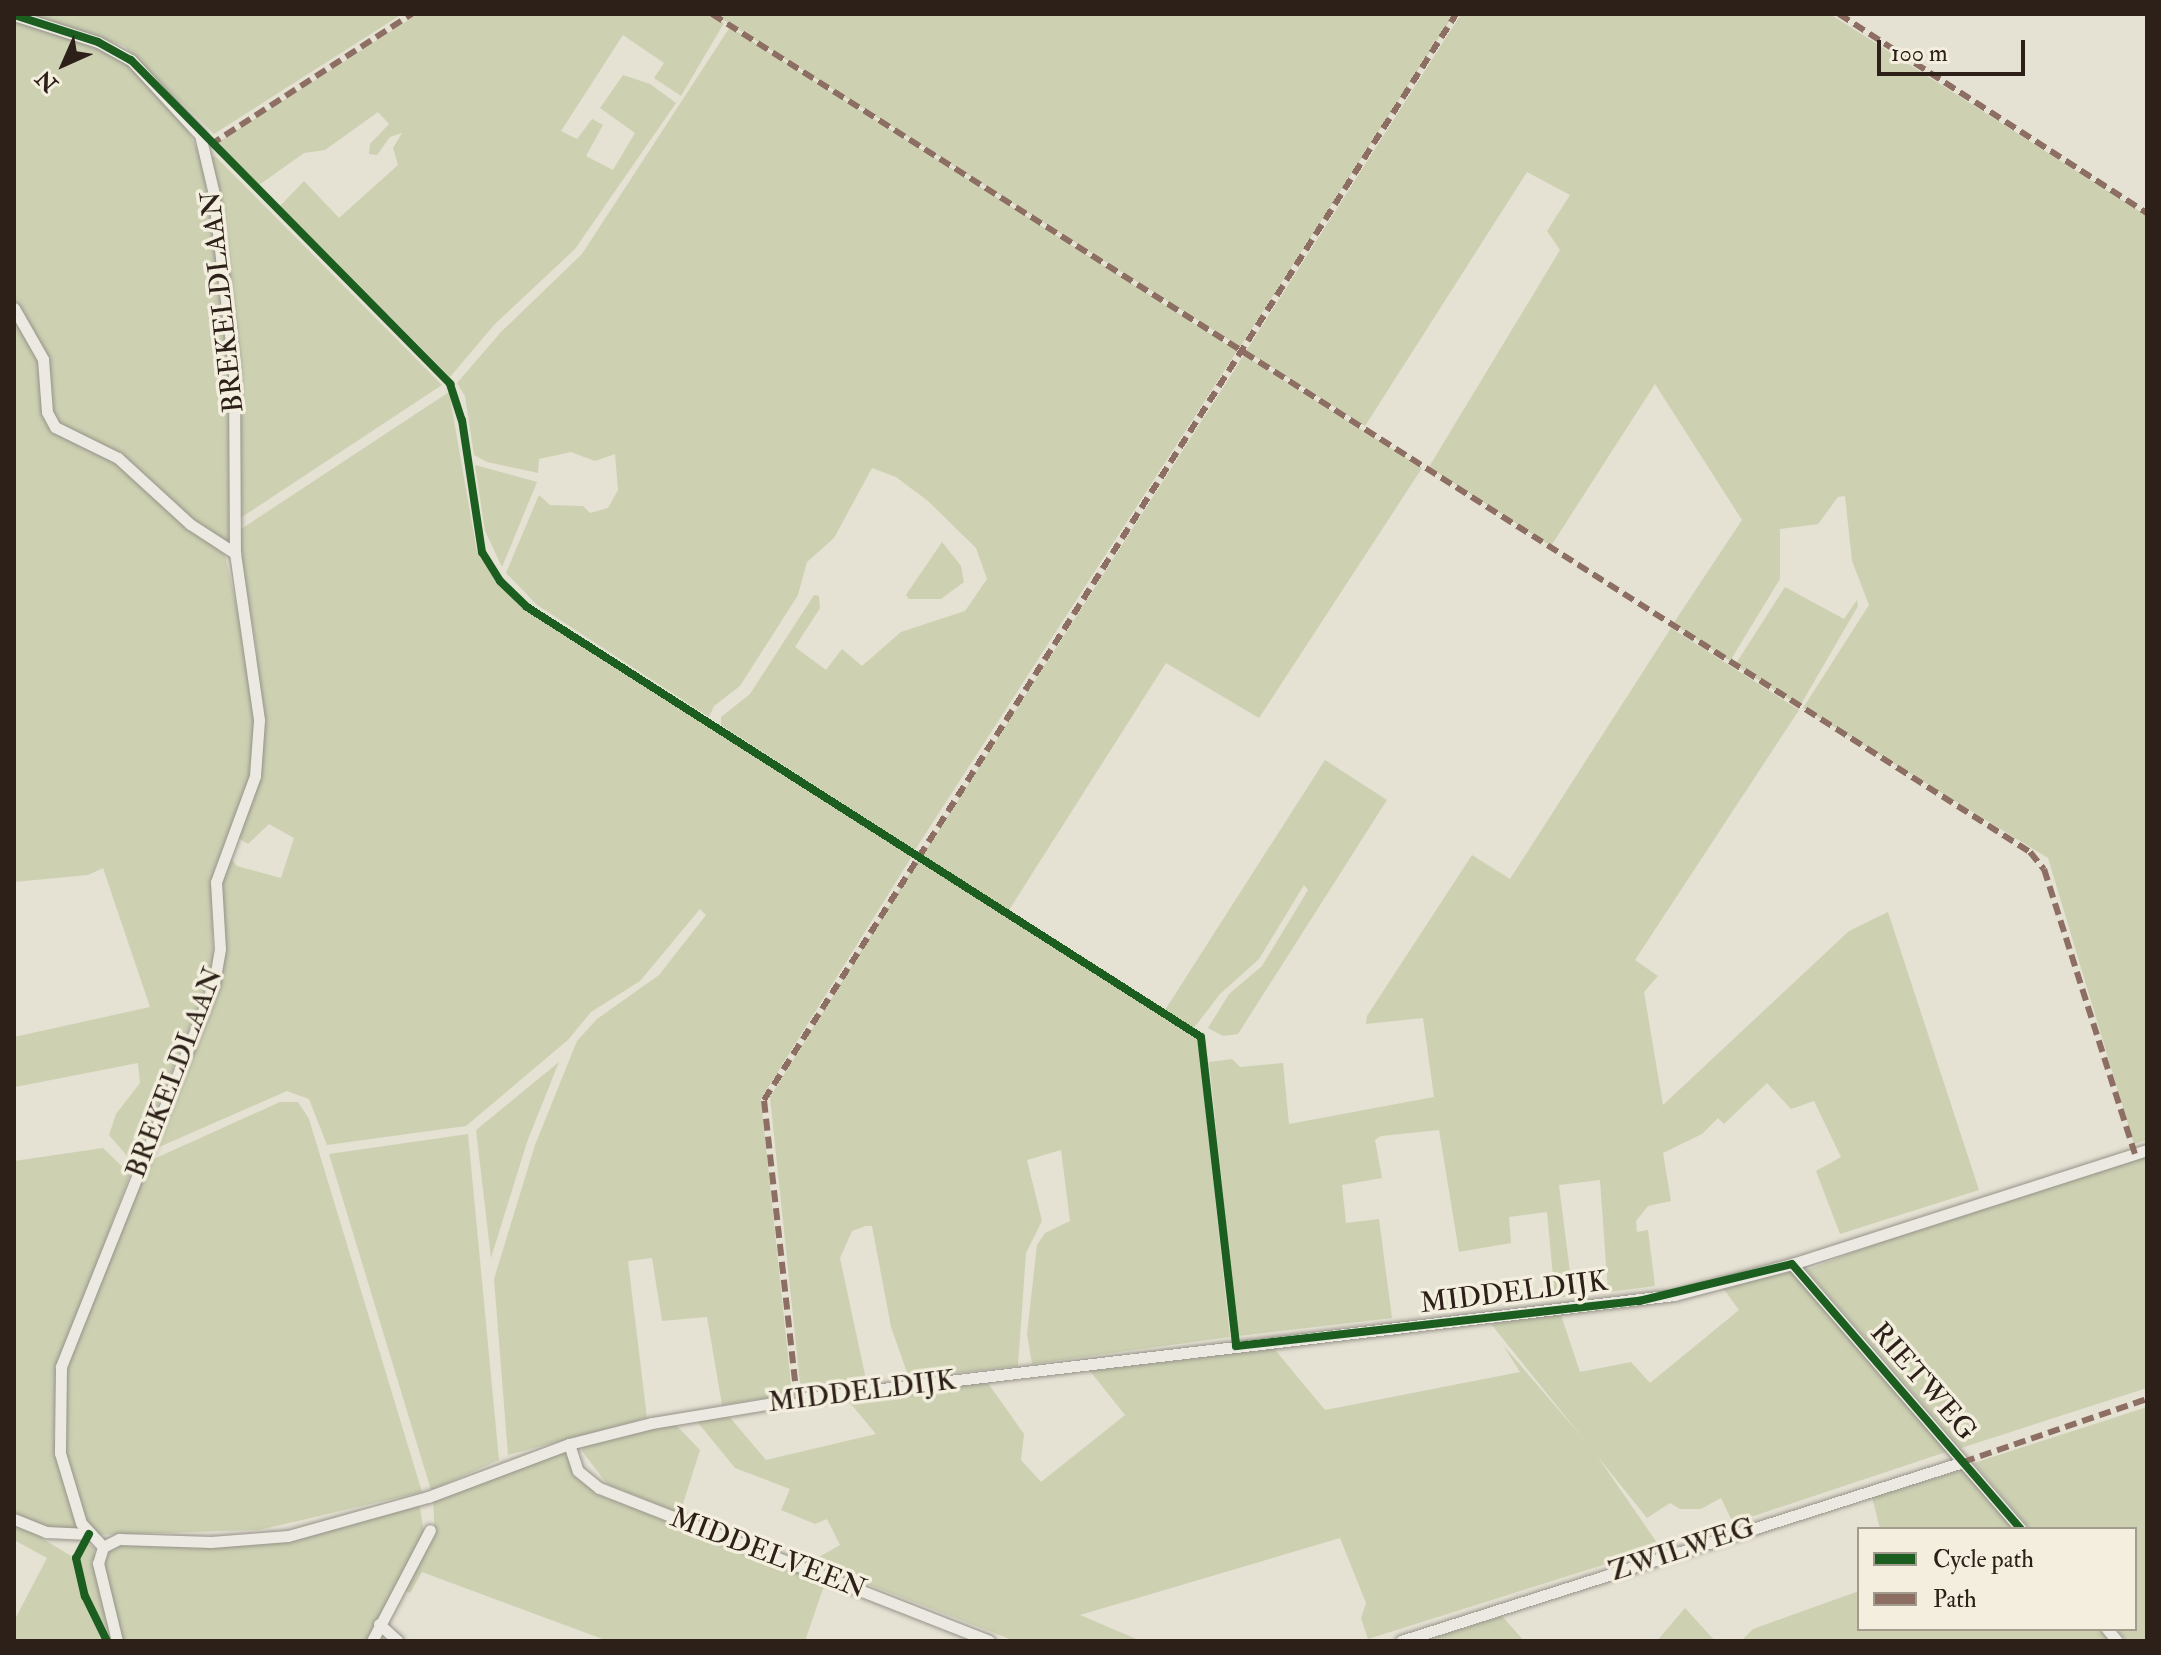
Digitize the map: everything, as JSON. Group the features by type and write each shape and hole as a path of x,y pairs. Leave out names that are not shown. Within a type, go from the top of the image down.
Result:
{"street":[{"name":"BREKELDLAAN","path":"14,15 98,42 131,60 200,135 213,190 234,370 235,553 256,671 258,763 216,882 220,949 214,984 61,1367 60,1453 89,1534 103,1547"},
{"path":"14,308 43,359 47,412 55,427 118,458 190,524 235,553"},
{"name":"MIDDELDIJK","path":"103,1547 119,1539 211,1542 288,1536 428,1497 569,1444 652,1423 797,1399 1639,1301 1792,1264 2147,1150"},
{"name":"RIETWEG","path":"1792,1264 2019,1527"},
{"name":"MIDDELVEEN","path":"569,1444 578,1471 599,1488 989,1641"},
{"name":"ZWILWEG","path":"1401,1641 1963,1462"},
{"path":"14,1519 46,1532 89,1534"},
{"path":"372,1641 430,1530"},
{"path":"103,1547 98,1563 117,1641"},
{"path":"379,1624 398,1641"}],"green space":[{"path":"29,14 402,14 214,134 124,46"},
{"path":"418,14 709,14 724,23 681,96 654,78 664,63 623,35 561,131 577,139 592,119 603,125 586,156 613,170 635,133 600,108 623,75 650,84 676,103 575,249 494,325 450,377 280,206 304,181 339,218 398,165 393,148 402,133 390,137 377,155 369,154 370,144 389,124 378,112 325,150 304,153 259,185 217,143"},
{"path":"714,14 1454,14 1240,347"},
{"path":"1461,14 1830,14 2147,216 2147,1140 2134,1144 2048,858 1803,708 1869,605 1852,561 1845,496 1838,497 1818,524 1780,529 1780,579 1730,661 1673,624 1742,520 1655,384 1551,546 1429,467 1560,250 1547,231 1570,195 1527,172 1365,426 1246,351"},
{"path":"14,19 102,48 126,62 186,128 202,158 230,354 230,550 170,502 133,464 55,422 48,399 49,362 14,302"},
{"path":"730,27 1237,351 915,850 721,725 721,717 750,694 814,595 819,596 820,608 795,647 826,670 842,649 862,666 901,632 965,611 987,579 976,548 928,501 896,477 872,468 834,538 807,562 798,595 740,686 714,706 709,717 537,605 506,573 539,495 550,505 583,506 590,513 608,508 618,490 615,454 595,461 571,452 539,459 538,473 487,462 474,455 465,396 457,383 501,332 582,254"},
{"path":"215,156 442,385 236,521 239,386 210,158"},
{"path":"14,313 40,363 42,411 51,428 108,456 225,555 252,675 255,731 250,777 215,868 212,890 213,969 134,1164 109,1135 116,1114 140,1083 138,1063 15,1087 14,1096 14,1037 150,1007 103,868 88,875 14,882"},
{"path":"1244,355 1422,468 1259,718 1166,663 1009,910 923,855"},
{"path":"449,392 477,552 513,594 555,627 912,856 761,1099 792,1394 722,1405 707,1317 662,1321 652,1258 628,1261 647,1418 508,1455 494,1279 535,1145 577,1041 597,1019 659,975 706,915 700,909 640,981 591,1012 568,1040 466,1126 327,1145 309,1099 287,1091 150,1151 212,1001 222,878 228,855 237,866 281,878 294,838 269,824 248,844 235,836 259,778 263,749 256,645 235,533"},
{"path":"475,465 537,482 502,567 485,531"},
{"path":"942,542 961,566 964,582 941,599 909,599 906,595"},
{"path":"1785,587 1844,619 1857,600 1858,606 1800,706 1735,665"},
{"path":"1671,628 1799,710 1635,960 1658,976 1644,992 1663,1105 1849,931 1888,912 1979,1190 1840,1234 1816,1171 1841,1157 1814,1101 1791,1109 1767,1083 1724,1124 1718,1118 1702,1134 1663,1153 1671,1201 1648,1206 1636,1221 1637,1232 1648,1230 1655,1286 1608,1292 1600,1180 1559,1185 1573,1296 1555,1298 1547,1212 1509,1217 1511,1243 1459,1252 1439,1130 1381,1136 1375,1140 1382,1178 1342,1185 1346,1223 1379,1219 1392,1318 1238,1336 1209,1062 1232,1059 1240,1067 1283,1063 1289,1124 1434,1097 1423,1018 1366,1024 1367,1016 1472,855 1510,879"},
{"path":"1325,760 1387,800 1238,1034 1223,1036 1208,1028 1229,994 1262,966 1308,890 1304,885 1259,959 1220,994 1193,1029 1165,1010"},
{"path":"918,860 1198,1039 1230,1337 1032,1364 1027,1334 1037,1245 1045,1233 1070,1221 1061,1150 1027,1160 1042,1221 1026,1253 1018,1366 909,1378 891,1327 872,1226 866,1226 852,1231 840,1258 867,1384 801,1393 770,1097"},
{"path":"559,1062 527,1142 491,1258 476,1130"},
{"path":"280,1102 298,1102 309,1119 422,1492 259,1530 97,1535 86,1523 64,1452 63,1389 75,1341 145,1163"},
{"path":"468,1134 499,1460 431,1490 329,1154"},
{"path":"103,1148 130,1174 56,1374 54,1437 78,1525 65,1533 14,1516 14,1161"},
{"path":"2147,1156 2147,1388 1961,1448 1807,1270 1926,1224"},
{"path":"1793,1271 1949,1451 1733,1523 1721,1498 1701,1509 1680,1509 1670,1503 1647,1518 1491,1324 1560,1312 1580,1372 1631,1362 1650,1383 1739,1310 1723,1288"},
{"path":"1271,1345 1325,1410 1520,1372 1503,1345 1593,1450 1660,1547 1368,1639 1361,1618 1366,1603 1340,1538 1080,1615 1141,1641 1015,1641 810,1562 840,1545 827,1519 815,1524 781,1510 790,1489 735,1468 695,1419 727,1414 766,1460 876,1434 845,1397 985,1379 1024,1434 1021,1460 1041,1482 1125,1415 1086,1366"},
{"path":"2147,1407 2147,1641 2127,1641 2118,1631 2137,1631 2137,1527 2028,1527 1974,1463"},
{"path":"674,1423 700,1450 680,1513 607,1484 582,1451 584,1445"},
{"path":"562,1451 596,1494 825,1583 805,1641 608,1641 422,1572 410,1593 403,1589 435,1536 433,1499"},
{"path":"1965,1469 2015,1527 1880,1527 1872,1497"},
{"path":"419,1502 424,1533 366,1641 121,1641 103,1560 115,1545 252,1545 295,1539"},
{"path":"17,1523 71,1556 105,1641 14,1641 14,1621 47,1558 14,1540"},
{"path":"85,1541 93,1547 114,1641 87,1597 78,1562"},
{"path":"1857,1592 1857,1631 2105,1631 2114,1641 1741,1641 1753,1629"},
{"path":"1685,1608 1715,1641 1657,1641"},
{"path":"1502,1616 1524,1641 1423,1641"}],"marked path":[{"path":"210,145 412,14"},
{"path":"712,14 2030,852 2044,869 2135,1154"},
{"path":"797,1399 764,1100 1456,14"},
{"path":"1839,14 2147,213"},
{"path":"1963,1462 2147,1399"}],"cycle path":[{"path":"14,15 98,42 131,60 450,384 462,420 482,552 500,581 527,607 1201,1037 1236,1346 1639,1301 1792,1264 2019,1527"},
{"path":"89,1534 76,1558 85,1596 107,1641"}]}
